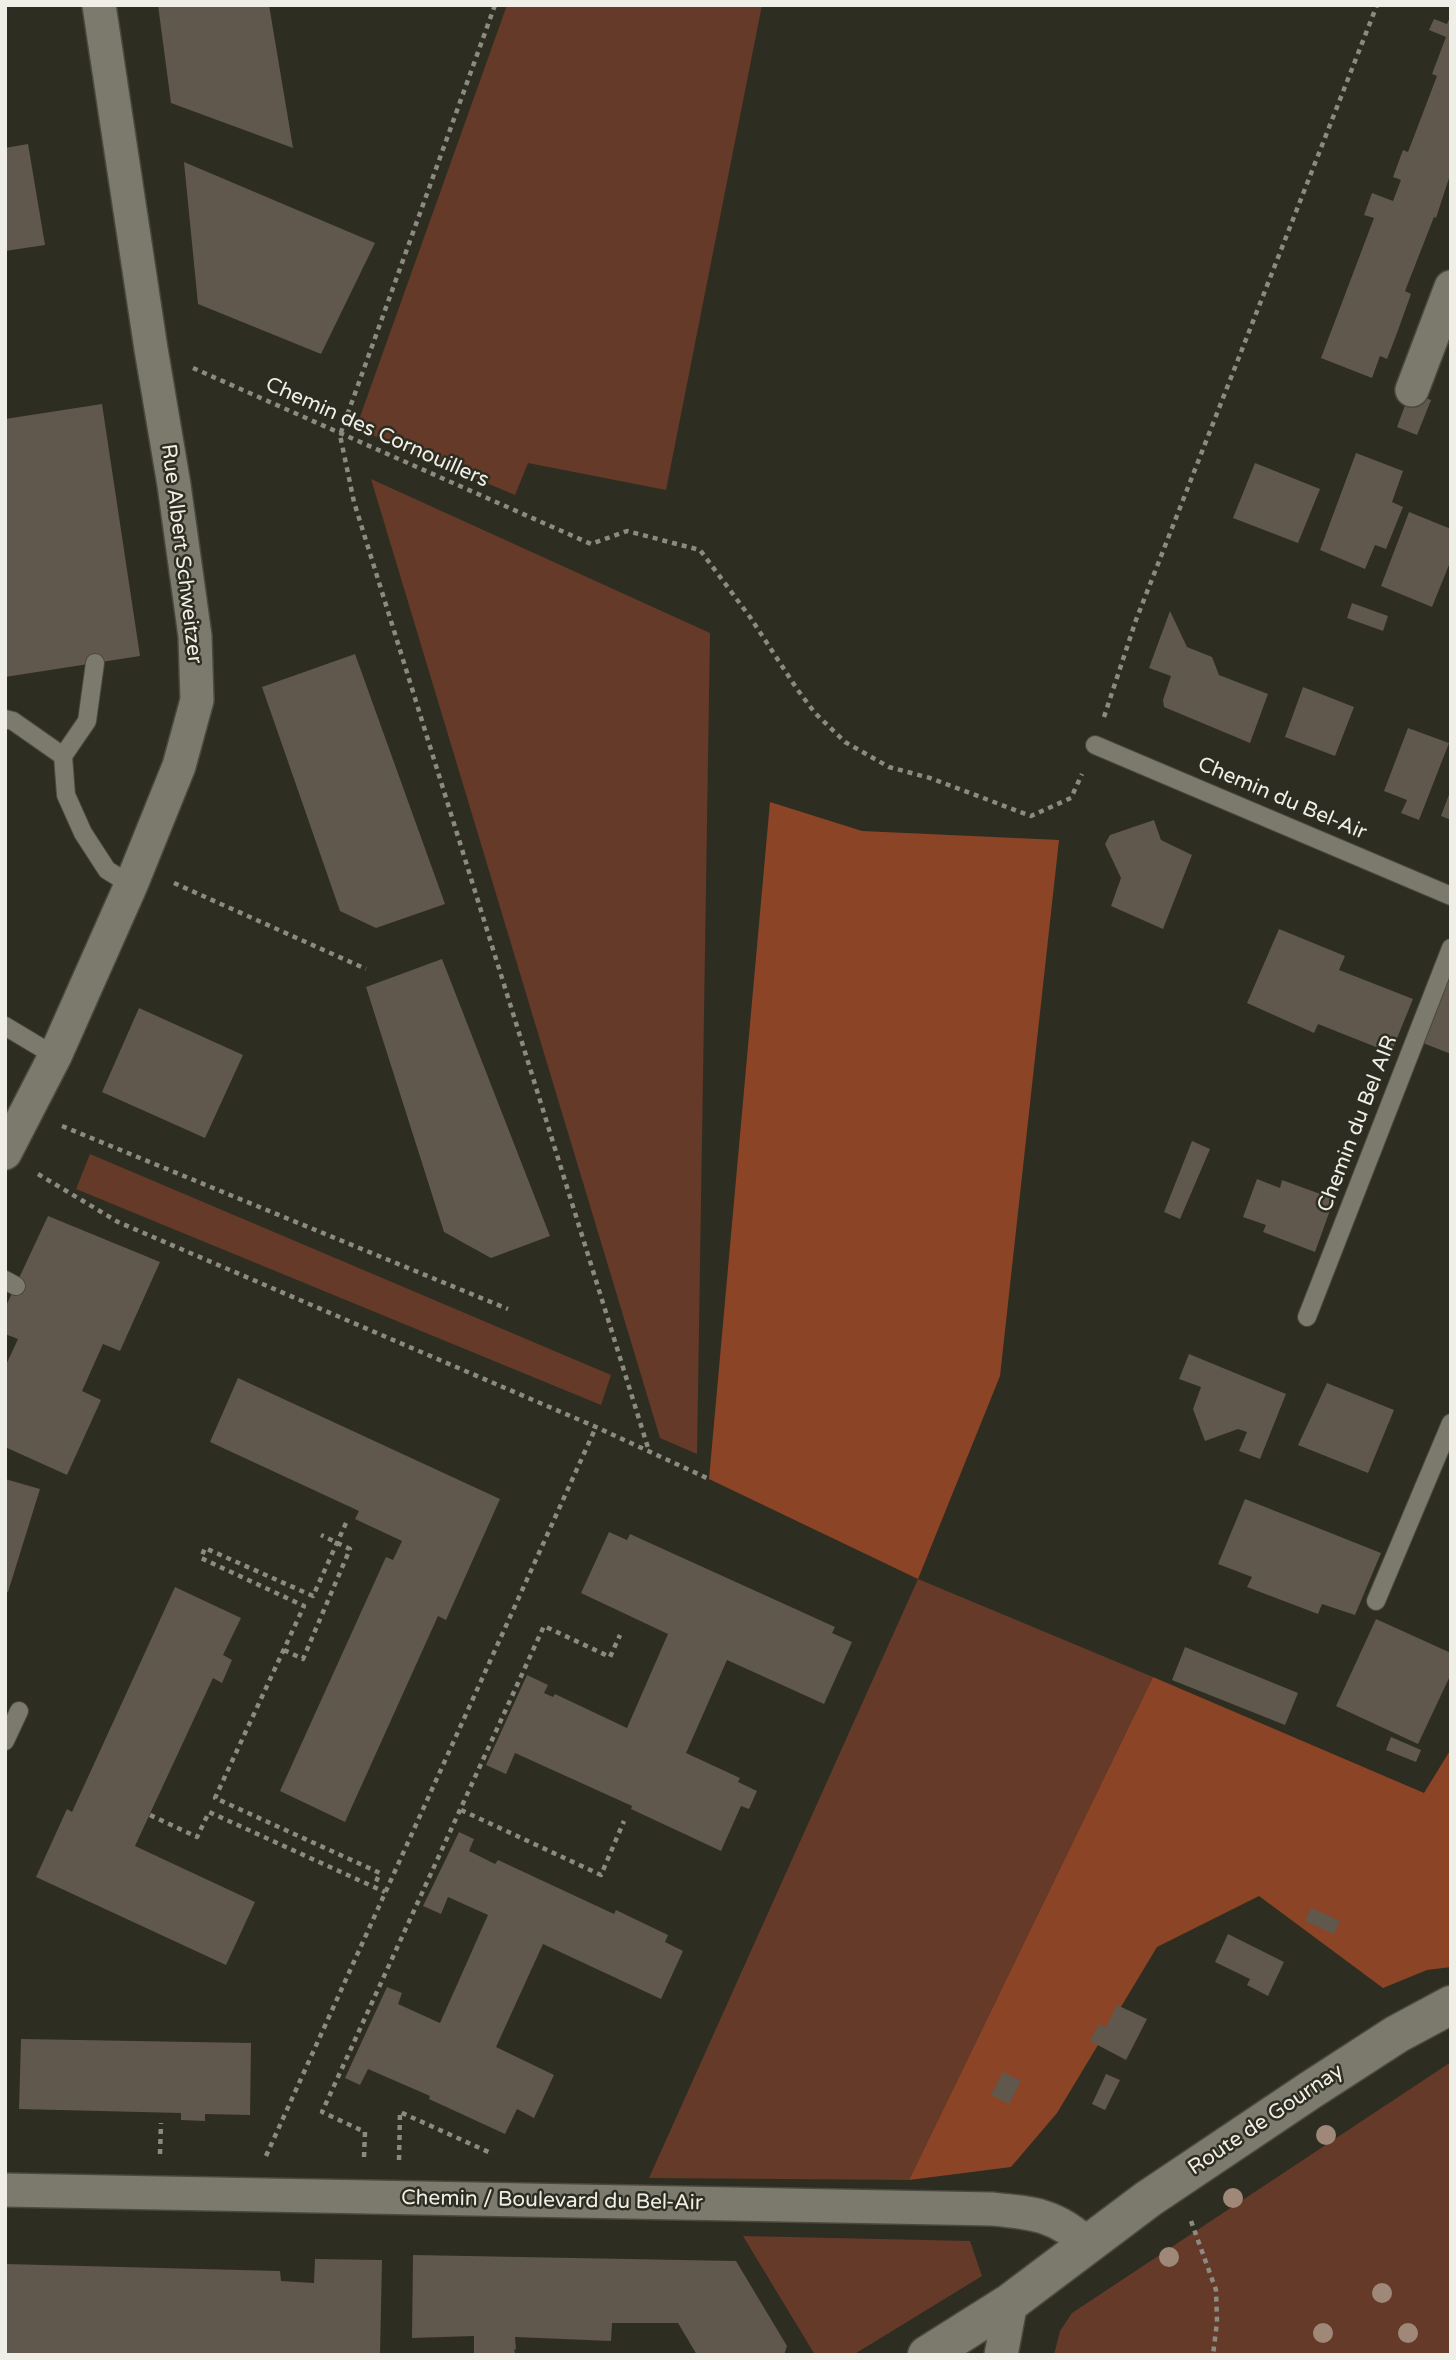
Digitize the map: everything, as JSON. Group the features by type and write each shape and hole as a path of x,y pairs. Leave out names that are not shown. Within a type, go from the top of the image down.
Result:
{"street":[{"name":"Rue Albert Schweitzer","path":"17,1161 28,1112 134,876 179,766 197,701 195,636 174,485 99,5"},
{"path":"1412,390 1451,287"},
{"name":"Route de Gournay","path":"927,2355 1010,2302 1147,2199 1397,2034 1451,2005"},
{"name":"Chemin / Boulevard du Bel-Air","path":"5,2190 992,2209 1026,2212 1049,2218 1072,2230 1088,2245"},
{"path":"1001,2355 1010,2302"}],"lane":[{"path":"95,663 88,721 64,756 66,794 83,833 107,870 134,876"},
{"path":"5,719 13,721 64,756"},
{"name":"Chemin du Bel-Air","path":"1095,745 1451,896"},
{"name":"Chemin du Bel AIR","path":"1307,1317 1451,948"},
{"path":"5,1026 55,1056"},
{"path":"1376,1601 1451,1423"},
{"path":"5,1741 19,1711"}],"path":[{"path":"495,5 340,435 354,502 649,1451"},
{"path":"1095,745 1136,620 1377,5"},
{"name":"Chemin des Cornouillers","path":"151,349 590,544 627,531 700,550 816,713 845,742 889,768 930,778 1031,817 1071,798 1095,745"},
{"path":"134,876 366,969"},
{"path":"28,1112 508,1310"},
{"path":"17,1161 118,1222 596,1427 709,1479"},
{"path":"248,2195 596,1427"},
{"path":"346,1523 313,1596 205,1548 201,1558 304,1606 215,1798 380,1873 374,1886"},
{"path":"283,1650 303,1659 350,1549 321,1535"},
{"path":"363,2167 365,2132 322,2112 544,1626 610,1657 620,1635"},
{"path":"461,1810 601,1875 624,1821"},
{"path":"150,1815 197,1838 208,1812 386,1892"},
{"path":"399,2168 400,2112 493,2154"},
{"path":"1188,2214 1216,2290 1217,2322 1213,2355"}],"shaded area":[{"path":"507,5 762,5 666,490 528,463 515,495 356,428"},
{"path":"371,479 710,633 697,1454 660,1438"},
{"path":"770,802 862,831 1059,840 1000,1376 918,1579 709,1479"},
{"path":"90,1154 611,1375 601,1405 76,1189"},
{"path":"918,1579 1153,1677 909,2180 649,2178"},
{"path":"1153,1677 1424,1793 1451,1749 1451,1967 1427,1970 1383,1988 1259,1896 1157,1947 1057,2113 1011,2167 909,2180"},
{"path":"1451,2062 1451,2355 1054,2355 1060,2331 1072,2313"},
{"path":"743,2236 970,2241 982,2276 853,2355 815,2355"}],"building":[{"path":"158,5 269,5 293,148 171,103"},
{"path":"1451,15 1451,172 1436,218 1434,217 1405,291 1411,294 1397,333 1387,359 1380,356 1372,378 1321,358 1374,218 1364,215 1372,193 1393,201 1401,180 1393,177 1403,150 1408,152 1437,76 1432,74 1446,37 1429,30 1434,19 1447,24"},
{"path":"28,144 45,245 5,251 5,148"},
{"path":"184,162 375,243 321,354 198,304"},
{"path":"1410,392 1431,400 1417,435 1397,427"},
{"path":"102,404 140,656 5,677 5,419"},
{"path":"1356,453 1403,471 1392,502 1403,507 1386,549 1375,545 1365,569 1320,550"},
{"path":"1255,463 1320,489 1298,543 1233,518"},
{"path":"1409,512 1451,529 1451,560 1432,607 1381,586"},
{"path":"1352,603 1388,616 1383,631 1347,618"},
{"path":"1170,611 1187,647 1212,657 1219,675 1268,694 1250,743 1164,707 1163,700 1171,676 1149,668"},
{"path":"355,654 445,904 376,928 340,911 262,687"},
{"path":"1303,687 1354,707 1335,756 1285,737"},
{"path":"1408,728 1449,743 1419,820 1401,813 1407,800 1384,791"},
{"path":"1451,792 1451,820 1441,816"},
{"path":"1154,820 1161,840 1192,855 1163,929 1111,906 1121,878 1105,844 1110,835"},
{"path":"1279,929 1345,956 1339,970 1413,999 1391,1053 1318,1024 1314,1033 1247,1003"},
{"path":"442,959 550,1236 491,1258 444,1232 366,987"},
{"path":"1448,980 1451,981 1451,1054 1423,1043"},
{"path":"139,1008 243,1055 205,1138 102,1092"},
{"path":"1192,1141 1210,1149 1180,1219 1164,1212"},
{"path":"1257,1179 1280,1188 1282,1180 1334,1199 1315,1252 1263,1232 1266,1225 1243,1217"},
{"path":"48,1216 160,1262 120,1351 103,1344 82,1391 101,1400 67,1475 5,1447 5,1367 18,1339 5,1334 5,1308"},
{"path":"1189,1354 1286,1394 1260,1459 1239,1451 1247,1432 1238,1429 1205,1441 1193,1409 1201,1387 1179,1379"},
{"path":"238,1378 500,1499 446,1620 438,1616 345,1822 280,1791 386,1557 393,1560 402,1541 355,1519 359,1511 210,1442"},
{"path":"1327,1383 1394,1410 1368,1473 1298,1445"},
{"path":"5,1479 40,1489 8,1592 5,1591"},
{"path":"1245,1499 1381,1553 1355,1615 1322,1604 1318,1614 1247,1587 1252,1577 1218,1564"},
{"path":"609,1532 627,1540 630,1534 835,1627 832,1633 852,1642 824,1704 727,1660 686,1753 740,1778 738,1782 757,1791 749,1809 741,1806 721,1851 631,1809 632,1806 515,1753 506,1774 486,1765 527,1675 548,1685 544,1693 553,1697 555,1694 627,1728 668,1634 581,1593"},
{"path":"175,1587 241,1618 223,1655 232,1660 222,1683 213,1678 135,1846 255,1902 226,1965 36,1877 67,1809 72,1812"},
{"path":"1376,1619 1451,1653 1451,1674 1418,1744 1336,1706"},
{"path":"1185,1647 1298,1693 1285,1725 1172,1680"},
{"path":"1391,1737 1421,1750 1416,1762 1386,1750"},
{"path":"459,1832 474,1839 469,1851 495,1864 498,1860 614,1914 616,1910 668,1935 665,1942 683,1951 661,1999 543,1944 496,2047 554,2075 534,2118 517,2109 505,2134 429,2099 430,2096 368,2069 360,2085 345,2078 387,1987 402,1993 398,2004 440,2023 488,1915 448,1897 441,1914 423,1906"},
{"path":"1311,1908 1340,1921 1334,1934 1305,1921"},
{"path":"1228,1934 1284,1962 1268,1996 1247,1985 1250,1979 1215,1962"},
{"path":"1117,2005 1147,2019 1126,2060 1090,2041 1099,2024 1106,2027"},
{"path":"21,2039 251,2043 250,2115 205,2114 205,2121 181,2120 181,2113 19,2109"},
{"path":"1003,2072 1021,2081 1009,2104 991,2095"},
{"path":"1106,2074 1120,2080 1105,2110 1092,2104"},
{"path":"413,2255 736,2261 787,2346 784,2355 697,2355 678,2323 612,2323 611,2341 515,2337 516,2355 474,2355 474,2336 412,2338"},
{"path":"315,2259 382,2260 380,2355 5,2355 5,2264 280,2271 281,2281 314,2283"}]}
